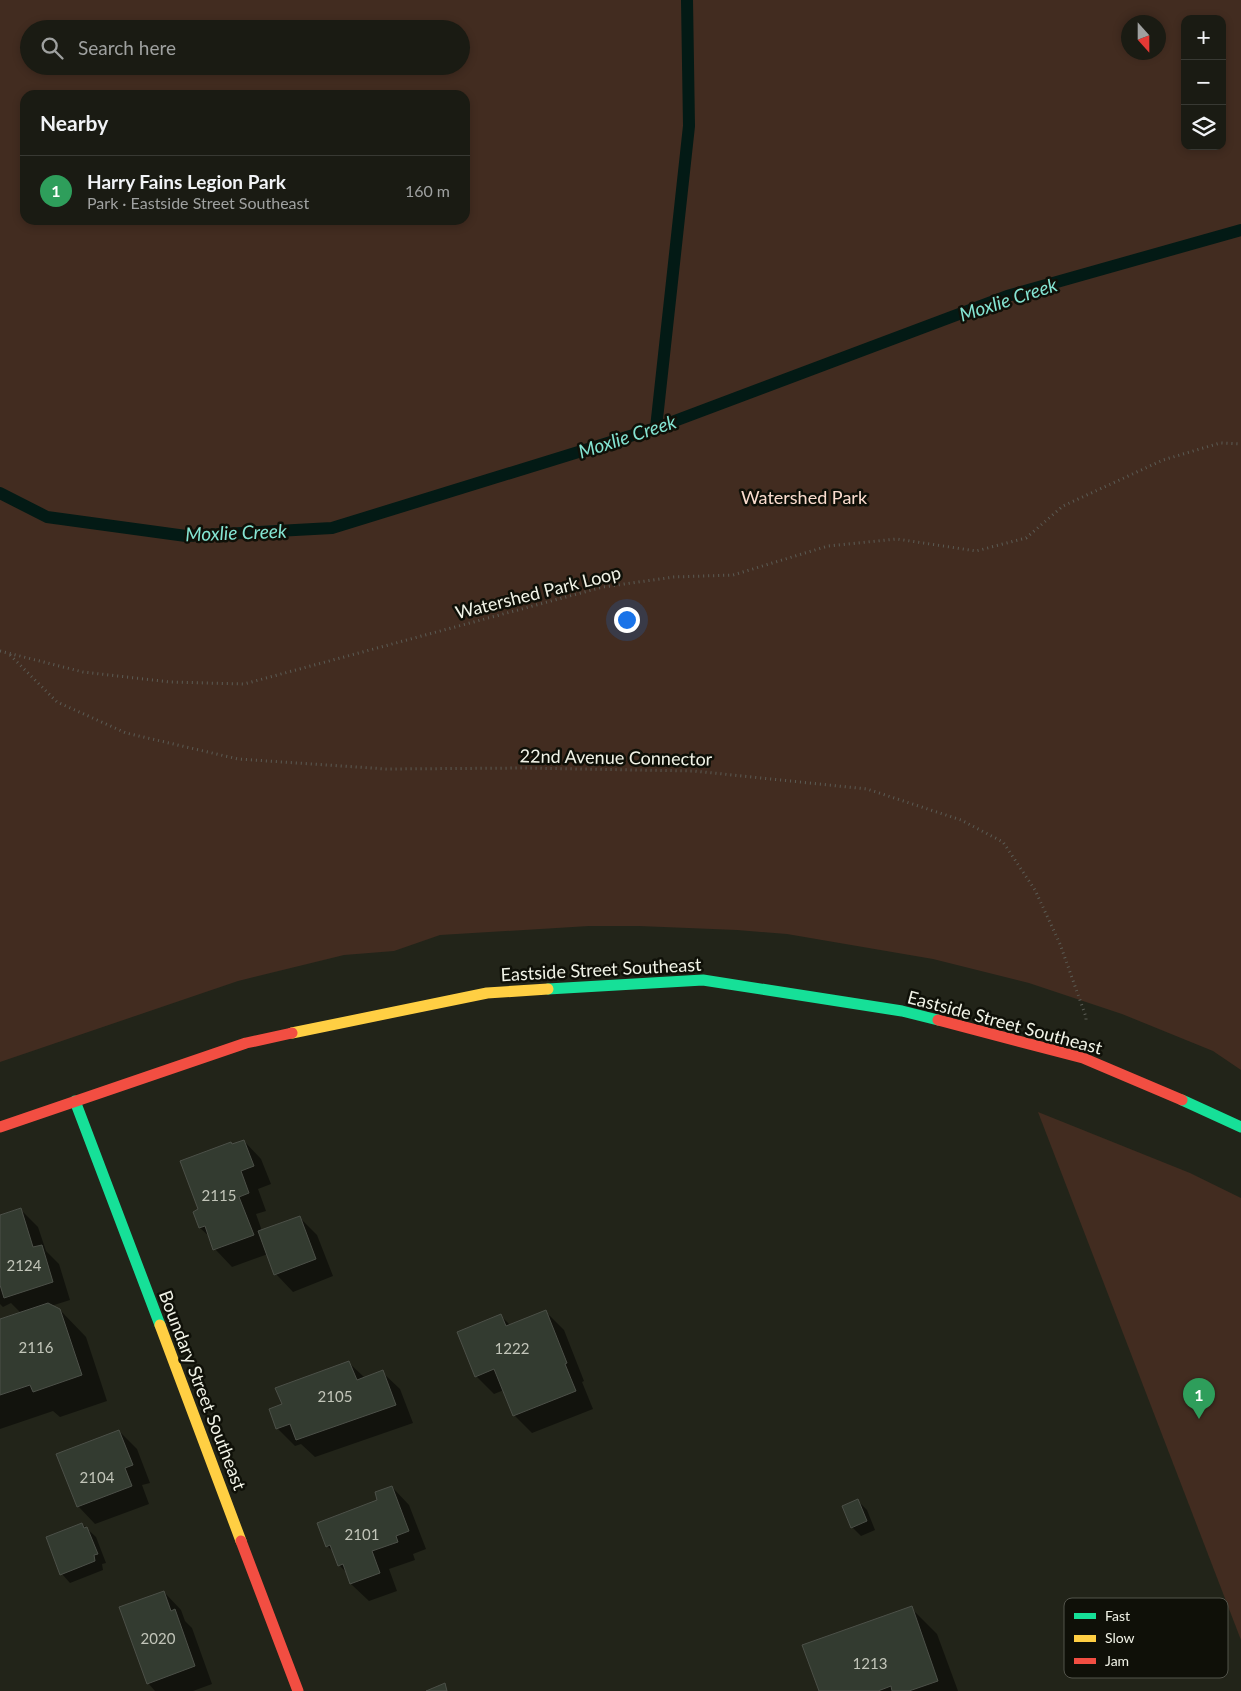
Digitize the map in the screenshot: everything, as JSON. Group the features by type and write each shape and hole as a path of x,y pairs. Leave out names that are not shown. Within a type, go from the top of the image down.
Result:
{"street":[{"name":"Eastside Street Southeast","path":"0,1127 246,1043 487,993 703,980 902,1011 1083,1058 1210,1111 1241,1128"},
{"name":"Boundary Street Southeast","path":"75,1100 298,1691"}],"path":[{"name":"Watershed Park Loop","path":"0,651 83,672 170,682 244,684 603,587 674,577 733,575 828,546 896,540 976,551 1026,538 1063,506 1163,460 1220,443 1241,444"},
{"name":"22nd Avenue Connector","path":"9,654 58,702 117,730 238,759 386,769 524,768 694,771 867,789 961,820 1003,842 1035,890 1060,944 1086,1017 1083,1058"}],"green space":[{"name":"Watershed Park","path":"0,0 1241,0 1241,1070 1213,1051 1122,1014 1029,983 933,959 787,934 639,926 589,926 440,935 394,951 344,955 238,981 0,1062"},
{"path":"1038,1112 1190,1173 1241,1198 1241,1640 1228,1606 1228,1598 1225,1598"}],"building":[{"path":"244,1140 254,1166 241,1171 249,1193 239,1197 254,1235 213,1250 205,1226 199,1228 193,1212 198,1209 180,1161 231,1142 232,1144"},
{"path":"21,1208 33,1247 42,1245 53,1282 4,1298 0,1285 0,1215"},
{"path":"300,1216 316,1259 274,1275 258,1231"},
{"path":"48,1303 60,1309 82,1375 33,1392 30,1385 0,1395 0,1319"},
{"path":"546,1310 576,1391 513,1416 494,1369 475,1377 457,1332 501,1314 506,1326"},
{"path":"349,1361 357,1380 383,1370 396,1405 296,1440 290,1424 276,1429 269,1409 282,1404 275,1388"},
{"path":"119,1430 133,1465 125,1468 132,1486 77,1507 56,1454"},
{"path":"392,1486 409,1531 396,1536 398,1542 372,1551 380,1573 350,1584 343,1564 338,1566 330,1545 326,1547 317,1523 377,1500 375,1492"},
{"path":"858,1499 867,1521 851,1528 842,1506"},
{"path":"82,1523 84,1528 87,1527 98,1554 94,1555 95,1561 60,1575 46,1537"},
{"path":"164,1591 171,1611 175,1609 195,1666 147,1684 119,1607"},
{"path":"912,1606 938,1681 909,1691 892,1691 891,1686 878,1691 819,1691 802,1645"},
{"path":"445,1683 447,1691 426,1691"}],"waterway":[{"path":"656,428 689,126 687,0"},
{"name":"Moxlie Creek","path":"0,493 47,517 186,536 332,528 656,428 1007,296 1241,230"}],"traffic: fast":[{"path":"548,989 703,980 902,1011 938,1020"},
{"path":"1182,1100 1241,1127"},
{"path":"75,1101 160,1325"}],"traffic: slow":[{"path":"292,1033 487,993 548,989"},
{"path":"160,1325 241,1541"}],"traffic: jam":[{"path":"938,1020 1083,1058 1182,1100"},
{"path":"0,1127 246,1043 292,1033"},
{"path":"241,1541 298,1691"}],"place":[{"name":"Harry Fains Legion Park","path":"1199,1419"}]}
